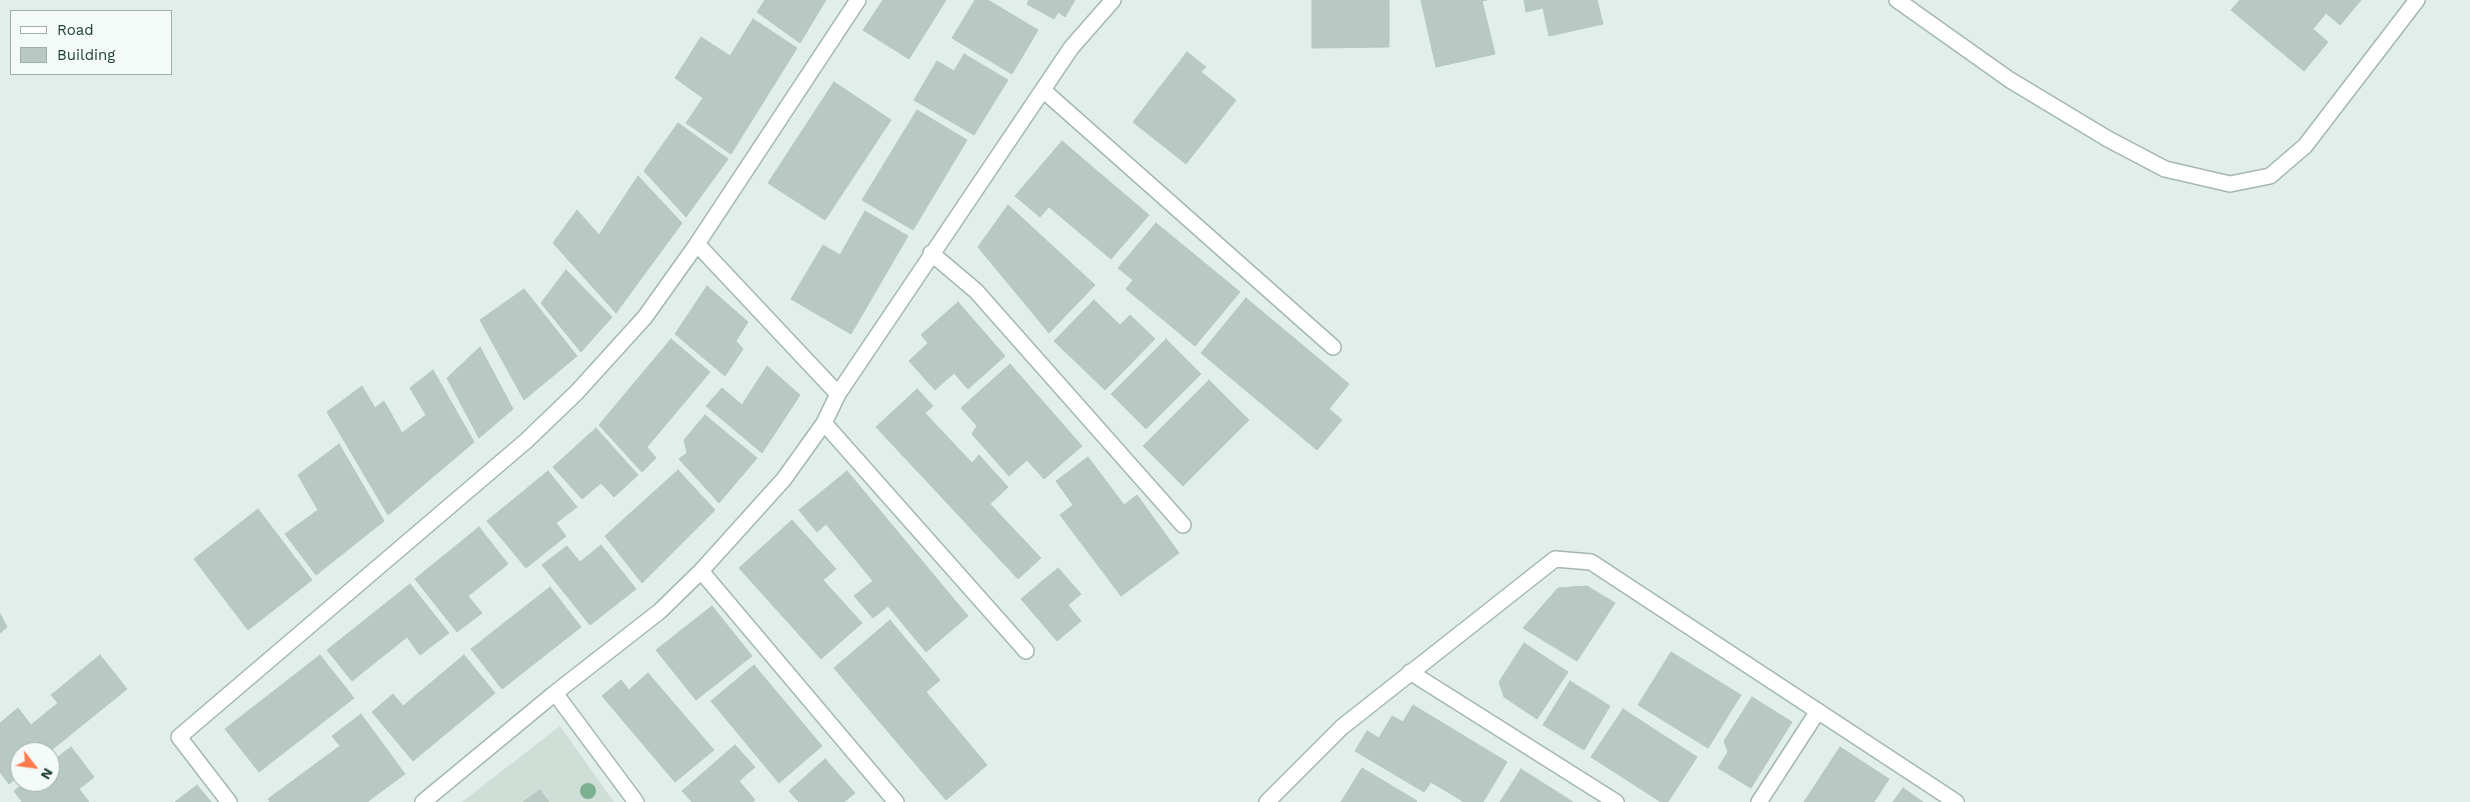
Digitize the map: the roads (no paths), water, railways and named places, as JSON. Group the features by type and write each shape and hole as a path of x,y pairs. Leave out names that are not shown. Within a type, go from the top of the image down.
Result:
{"street":[{"path":"229,802 179,737 532,435 577,392 645,318 858,0"},
{"path":"424,802 555,693 660,611 701,571 784,479 824,423 838,394 931,253 1071,48 1113,0"},
{"path":"1897,0 2010,80 2108,139 2165,169 2230,184 2270,176 2305,146 2417,0"},
{"path":"1043,90 1333,346"},
{"path":"696,244 838,394"},
{"path":"931,253 976,291 1183,525"},
{"path":"824,423 1026,651"},
{"path":"1267,802 1342,728 1410,672 1555,559 1591,562 1956,802"},
{"path":"701,571 896,802"},
{"path":"1410,672 1616,802"},
{"path":"555,693 636,802"},
{"path":"1759,802 1818,711"}]}
